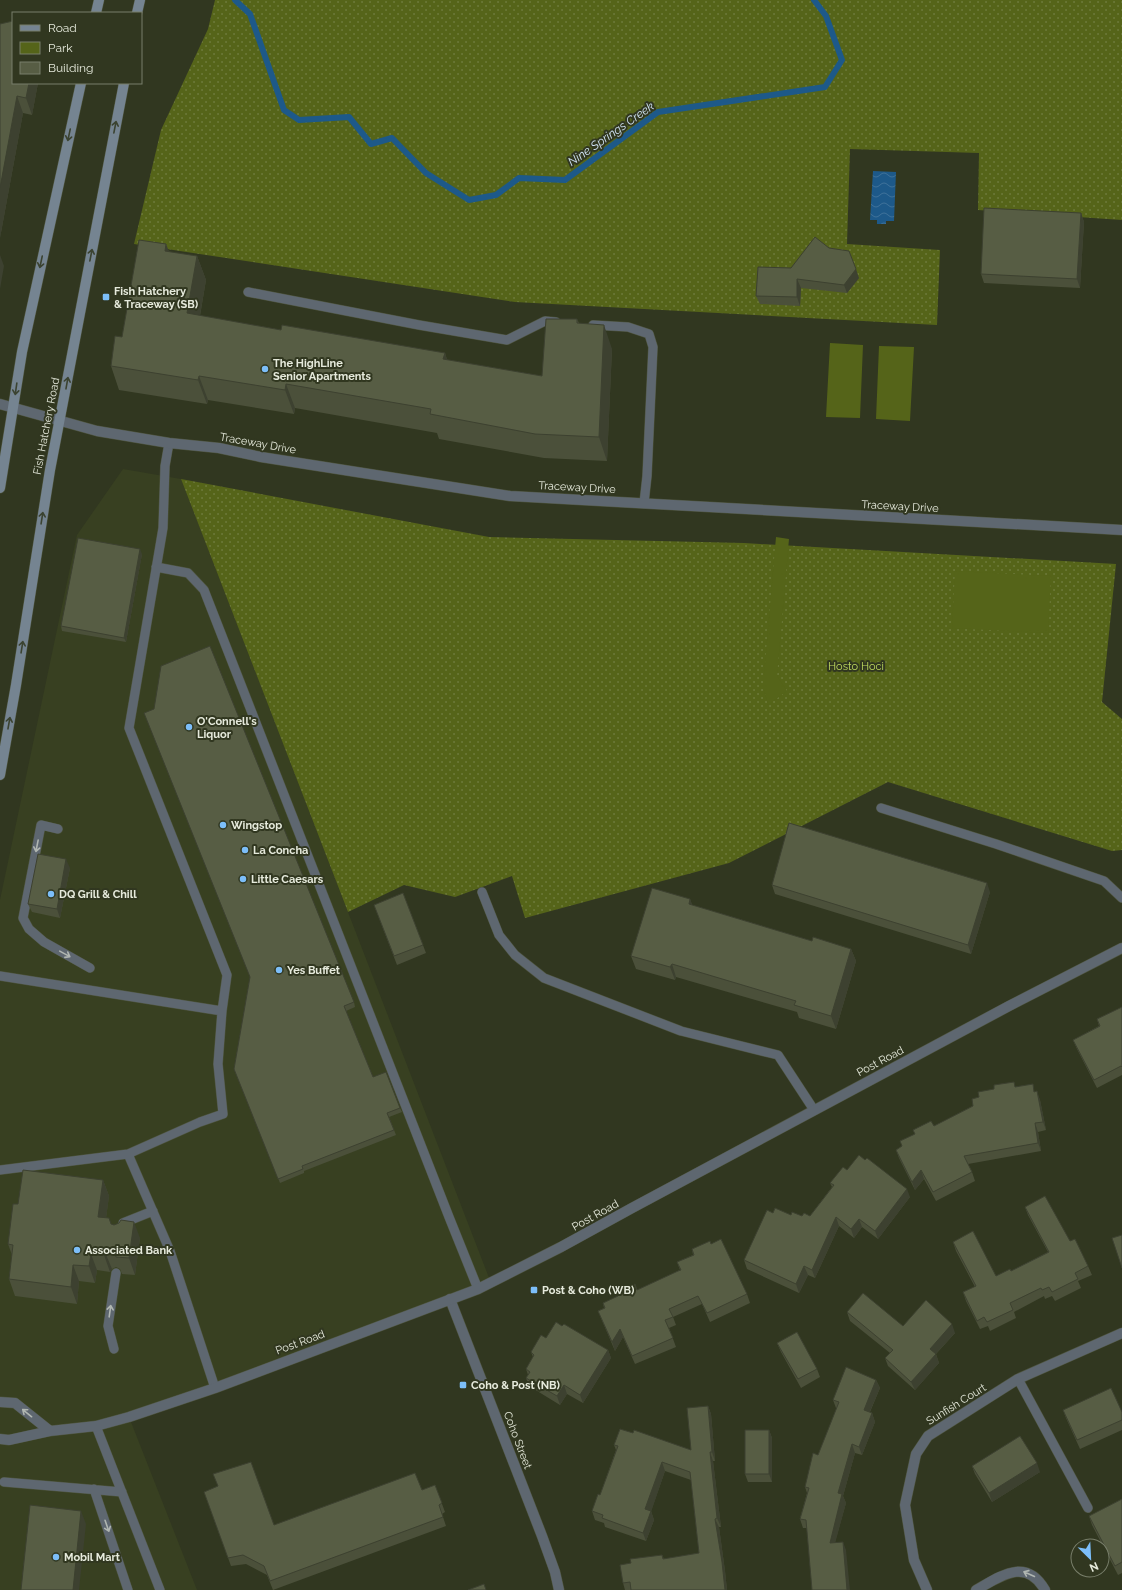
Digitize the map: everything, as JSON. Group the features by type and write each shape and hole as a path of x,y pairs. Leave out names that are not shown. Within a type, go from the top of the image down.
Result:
{"main road":[{"path":"96,12 99,0"},
{"path":"137,12 140,0"},
{"path":"0,488 22,352 81,84"},
{"name":"Fish Hatchery Road","path":"0,775 16,685 50,470 124,84"}],"street":[{"name":"Traceway Drive","path":"0,404 97,431 169,443 219,448 260,456 510,496 1122,530"},
{"name":"Post Road","path":"0,1439 9,1440 50,1431 96,1426 129,1418 215,1388 478,1289 561,1247 1009,1006 1122,948"},
{"name":"Coho Street","path":"450,1299 547,1550 555,1572 559,1590"},
{"name":"Sunfish Court","path":"927,1590 914,1560 905,1506 916,1454 928,1436 1018,1379 1122,1333"},
{"path":"0,1402 15,1404 50,1431"},
{"path":"976,1590 1006,1573 1022,1570 1038,1578 1046,1590"}],"lane":[{"path":"248,292 419,325 508,340 545,322 568,323"},
{"path":"583,324 628,327 648,334 653,346 647,476 644,503"},
{"path":"0,1170 128,1154 200,1122 223,1114 218,1064 222,1011 227,975 129,728 162,528 165,466 169,443"},
{"path":"156,567 188,573 204,590 478,1289"},
{"path":"881,808 996,844 1102,880 1122,898"},
{"path":"58,829 41,825 23,918 29,929 44,942 90,968"},
{"path":"482,892 499,935 515,955 544,978 681,1031 778,1055 814,1110"},
{"path":"0,976 222,1011"},
{"path":"128,1154 170,1251 215,1388"},
{"path":"121,1236 123,1223 153,1211"},
{"path":"114,1349 108,1326 116,1273"},
{"path":"1018,1379 1088,1508"},
{"path":"96,1426 160,1590"},
{"path":"4,1482 122,1492"},
{"path":"94,1489 128,1590"}],"shaded area":[{"path":"123,469 181,479 491,1283 129,1417 197,1590 0,1590 0,900 77,535"}],"green space":[{"path":"215,0 1122,0 1122,220 978,210 979,153 850,149 847,244 940,250 937,325 515,302 134,244 161,130 208,29"},
{"path":"830,343 863,345 860,418 826,417"},
{"path":"879,346 914,347 910,421 876,419"},
{"name":"Hosto Hoci","path":"181,479 489,537 744,543 1116,564 1102,702 1122,719 1122,850 1112,851 888,782 729,863 525,918 512,876 455,897 404,885 348,912"},
{"path":"776,537 789,539 777,676 787,691 768,705 764,690 764,675"},
{"path":"955,571 1051,576 1048,633 952,628"}],"water":[{"path":"873,171 896,172 894,221 886,221 886,224 877,224 877,220 870,220"}],"building":[{"path":"12,21 12,84 29,84 26,98 17,96 0,188 0,24"},
{"path":"984,208 1081,213 1077,279 981,274"},
{"path":"815,237 829,248 849,251 856,269 844,285 797,279 797,297 756,296 758,267 791,268"},
{"name":"The HighLine Senior Apartments","path":"139,240 166,244 165,251 197,256 187,313 281,330 282,325 445,353 443,359 542,376 546,319 577,319 577,323 604,325 599,437 535,434 430,414 431,409 286,384 285,390 199,376 198,380 111,366 115,336 122,337"},
{"path":"78,538 140,549 124,638 61,626"},
{"name":"La Concha","path":"210,646 354,1002 344,1006 373,1077 386,1072 400,1108 387,1113 394,1130 302,1166 303,1169 278,1179 234,1069 250,977 144,713 154,709 161,666"},
{"path":"789,823 987,883 968,945 772,885"},
{"name":"DQ Grill & Chill","path":"38,854 66,859 57,909 28,904"},
{"path":"652,888 690,899 689,904 812,941 813,937 851,949 831,1016 794,1005 796,1001 672,964 670,967 631,956"},
{"path":"403,893 423,945 394,956 374,905"},
{"path":"1122,1007 1122,1067 1121,1066 1094,1080 1073,1040 1100,1026 1097,1019"},
{"path":"1014,1082 1015,1087 1033,1084 1034,1092 1037,1091 1043,1122 1035,1123 1038,1143 964,1156 972,1172 933,1192 921,1170 912,1182 896,1150 902,1146 900,1141 915,1134 913,1130 931,1121 934,1126 973,1106 972,1099 979,1097 978,1092 994,1089 994,1085"},
{"path":"859,1155 865,1160 867,1158 907,1189 875,1231 859,1219 851,1229 836,1217 812,1270 804,1266 796,1284 744,1260 767,1210 773,1213 775,1208 791,1215 792,1212 802,1216 804,1213 810,1216 834,1185 830,1183 843,1167 847,1170"},
{"name":"Associated Bank","path":"23,1170 103,1180 98,1217 109,1218 111,1224 114,1225 119,1223 121,1220 134,1222 129,1258 116,1257 114,1252 110,1250 105,1252 104,1255 91,1254 89,1266 73,1265 71,1287 9,1279 13,1245 8,1244 13,1204 18,1204"},
{"path":"1045,1196 1070,1241 1075,1239 1088,1266 1075,1273 1078,1279 1052,1292 1049,1287 1042,1290 1041,1288 1010,1303 1013,1310 987,1322 984,1317 977,1321 963,1292 976,1286 953,1242 973,1231 996,1276 1010,1269 1011,1271 1049,1252 1025,1207"},
{"path":"1122,1235 1122,1268 1112,1238"},
{"path":"721,1239 747,1294 707,1313 698,1296 669,1309 673,1317 665,1320 673,1338 632,1356 620,1329 612,1342 598,1311 605,1308 603,1303 618,1296 617,1293 635,1284 637,1290 681,1270 677,1262 694,1255 692,1249 710,1241 711,1244"},
{"path":"863,1293 903,1326 926,1300 952,1324 930,1349 936,1354 911,1382 885,1358 893,1350 847,1312"},
{"path":"556,1322 562,1326 564,1324 608,1350 580,1395 564,1385 557,1396 526,1378 530,1372 526,1369 534,1355 531,1352 541,1335 546,1338"},
{"path":"797,1332 817,1369 798,1379 777,1343"},
{"path":"846,1367 876,1380 864,1410 872,1413 859,1447 852,1444 838,1493 842,1494 830,1543 843,1542 847,1590 812,1590 806,1520 800,1519 809,1488 805,1487 813,1453 818,1455 839,1402 833,1400"},
{"path":"1111,1388 1122,1412 1122,1420 1077,1440 1063,1410"},
{"path":"708,1406 712,1452 710,1452 717,1518 715,1519 725,1590 631,1590 630,1582 623,1583 620,1565 631,1563 630,1559 662,1555 663,1559 699,1553 690,1472 662,1462 645,1509 651,1511 643,1533 602,1518 603,1515 592,1511 598,1494 600,1495 618,1446 614,1445 620,1429 633,1433 634,1430 691,1450 687,1408"},
{"path":"745,1430 769,1430 769,1474 745,1474"},
{"path":"1020,1436 1037,1463 989,1493 972,1466"},
{"path":"251,1462 274,1525 415,1473 422,1490 435,1485 442,1503 439,1505 443,1517 270,1581 264,1566 243,1555 228,1558 204,1492 218,1486 213,1474"},
{"path":"1122,1499 1122,1562 1115,1566 1110,1556 1110,1538 1100,1538 1089,1516"},
{"name":"Mobil Mart","path":"30,1505 81,1511 73,1590 21,1590"},
{"path":"484,1584 486,1590 468,1590"}],"waterway":[{"name":"Nine Springs Creek","path":"235,0 250,14 284,110 299,120 349,117 371,144 392,138 426,173 469,200 496,195 519,178 565,180 658,112 825,87 842,60 826,16 814,0"}],"place":[{"name":"Fish Hatchery & Traceway (SB)","path":"106,297"},
{"name":"The HighLine Senior Apartments","path":"265,369"},
{"name":"O'Connell's Liquor","path":"189,727"},
{"name":"Wingstop","path":"223,825"},
{"name":"La Concha","path":"245,850"},
{"name":"Little Caesars","path":"243,879"},
{"name":"DQ Grill & Chill","path":"51,894"},
{"name":"Yes Buffet","path":"279,970"},
{"name":"Associated Bank","path":"77,1250"},
{"name":"Post & Coho (WB)","path":"534,1290"},
{"name":"Coho & Post (NB)","path":"463,1385"},
{"name":"Mobil Mart","path":"56,1557"}]}
